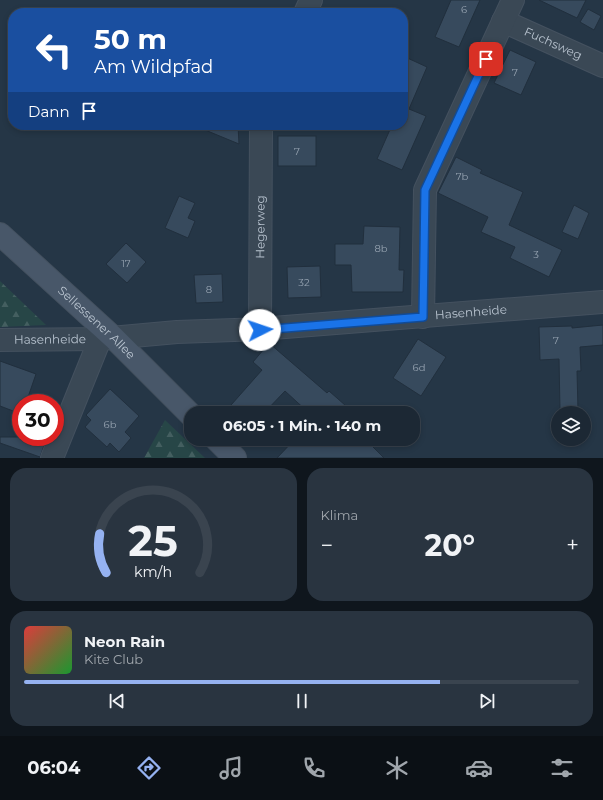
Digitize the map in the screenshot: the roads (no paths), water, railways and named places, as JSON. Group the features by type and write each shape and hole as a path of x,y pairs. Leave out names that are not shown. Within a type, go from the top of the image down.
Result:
{"main road":[{"name":"Sellessener Allee","path":"0,234 107,339 184,409"},
{"path":"223,446 235,458"}],"street":[{"path":"423,317 425,190 513,0"},
{"name":"Fuchsweg","path":"503,21 603,66"},
{"name":"Hegerweg","path":"260,330 261,130"},
{"name":"Hasenheide","path":"0,340 107,339 177,332 260,330 603,302"},
{"name":"Hasenheide","path":"52,458 107,339"}]}
